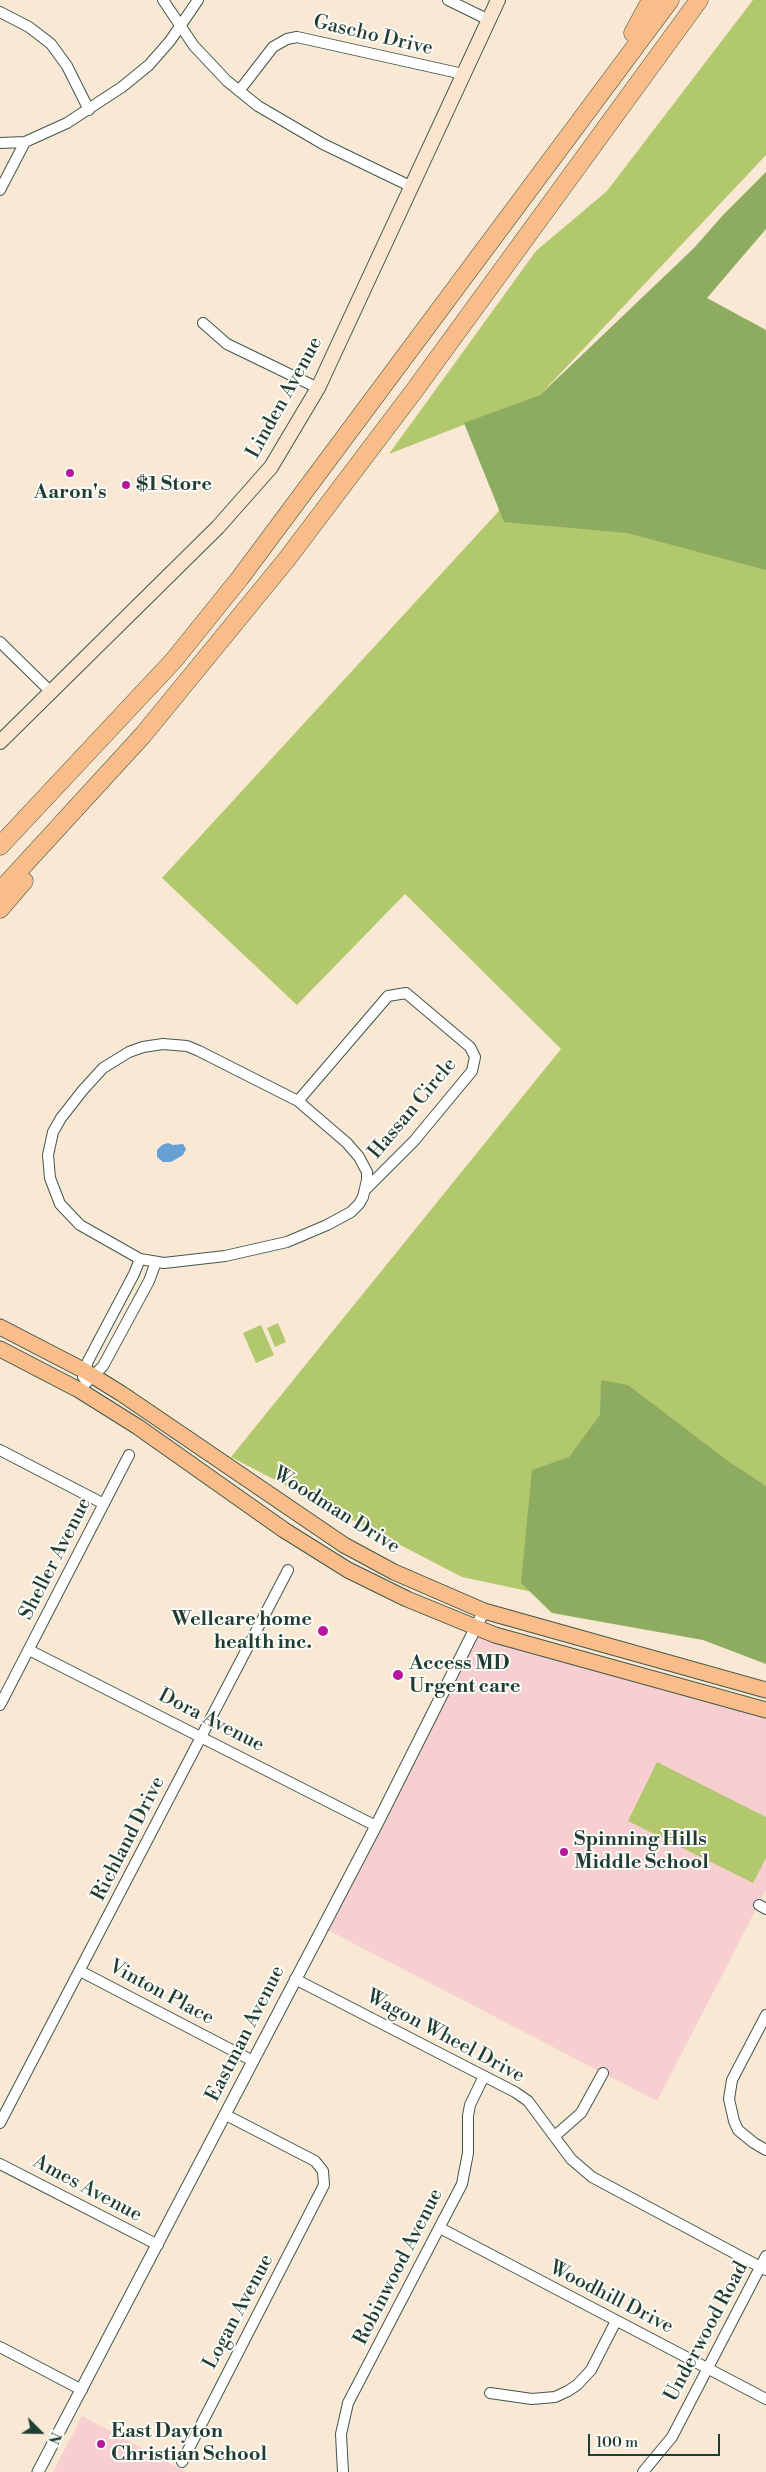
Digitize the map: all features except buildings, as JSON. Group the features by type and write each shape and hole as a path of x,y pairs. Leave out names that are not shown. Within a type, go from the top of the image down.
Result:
{"highway":[{"path":"586,112 650,0"},
{"path":"0,846 174,660 240,578 384,387 670,0"},
{"path":"0,909 40,863 287,560 414,390 699,0"},
{"path":"0,891 143,735"},
{"path":"0,832 62,779"}],"main road":[{"name":"Linden Avenue","path":"0,742 165,581 255,487 279,454 318,388 498,0"},
{"name":"Woodman Drive","path":"0,1327 89,1374 143,1407 344,1545 394,1572 484,1611 766,1690"},
{"name":"Woodman Drive","path":"0,1348 79,1390 145,1432 284,1530 348,1570 407,1599 477,1628 766,1710"}],"street":[{"path":"163,0 194,46 239,91 280,120 412,187"},
{"path":"0,143 25,142 89,110 148,65 180,27 198,0"},
{"path":"448,0 489,20"},
{"path":"0,12 29,27 51,44 67,66 89,110"},
{"name":"Gascho Drive","path":"239,91 273,47 287,39 297,37 463,74"},
{"path":"0,190 25,142"},
{"path":"202,323 227,344 318,388"},
{"path":"0,642 51,692"},
{"name":"Hassan Circle","path":"298,1101 388,996 406,993 470,1046 475,1057 472,1071 414,1140 366,1189 359,1204 351,1212 327,1225 287,1242 225,1256 164,1264 140,1259 80,1225 70,1217 58,1199 50,1178 48,1155 53,1132 61,1118 92,1078 116,1060 142,1046 175,1044 199,1050 298,1101 347,1143 359,1157 366,1172 366,1189"},
{"path":"79,1390 89,1374 140,1259"},
{"path":"89,1374 103,1366 148,1282 156,1262"},
{"path":"0,1450 104,1504"},
{"name":"Sheller Avenue","path":"0,1705 129,1456"},
{"name":"Richland Drive","path":"0,2123 288,1570"},
{"name":"Eastman Avenue","path":"38,2472 376,1826 484,1611"},
{"name":"Dora Avenue","path":"29,1650 202,1736 376,1826"},
{"name":"Vinton Place","path":"80,1971 253,2061"},
{"name":"Wagon Wheel Drive","path":"295,1979 515,2092 528,2101 556,2135 571,2159 597,2181 763,2269"},
{"path":"766,2015 763,2028 732,2080 729,2099 738,2130 766,2150"},
{"path":"556,2135 581,2112 603,2073"},
{"name":"Robinwood Avenue","path":"343,2472 341,2434 348,2403 459,2190 466,2171 468,2116 474,2095 484,2076"},
{"name":"Logan Avenue","path":"182,2462 322,2190 324,2178 323,2171 315,2161 226,2115"},
{"name":"Ames Avenue","path":"0,2164 158,2245"},
{"name":"Woodhill Drive","path":"440,2228 766,2398"},
{"name":"Underwood Road","path":"643,2472 672,2437 763,2269 766,2256"},
{"path":"490,2393 532,2400 555,2397 568,2391 577,2385 591,2370 616,2321"},
{"path":"0,2347 82,2390"}],"shaded area":[{"name":"Spinning Hills Middle School","path":"477,1628 766,1710 766,1890 657,2101 322,1927"},
{"name":"East Dayton Christian School","path":"82,2416 186,2472 53,2472"}],"green space":[{"path":"753,0 766,0 766,155 540,395 389,454 536,251 607,191"},
{"path":"766,172 766,229 707,298 766,330 766,570 627,533 504,522 464,423 540,395 694,248 724,214"},
{"path":"509,500 766,560 766,1643 462,1577 231,1457 561,1049 405,894 297,1005 162,878"},
{"path":"278,1323 286,1342 275,1347 267,1328"},
{"path":"261,1325 274,1355 256,1363 243,1333"},
{"path":"601,1380 628,1385 728,1461 766,1486 766,1664 703,1640 552,1613 521,1583 532,1470 569,1457 600,1415"},
{"path":"657,1762 766,1817 766,1858 753,1883 628,1821"}],"water":[{"path":"168,1143 173,1145 183,1144 186,1149 183,1155 171,1162 163,1162 157,1157 157,1150 162,1145"}],"place":[{"name":"Aaron's","path":"70,473"},
{"name":"$1 Store","path":"126,485"},
{"name":"Wellcare home health inc.","path":"323,1631"},
{"name":"Access MD Urgent care","path":"398,1675"},
{"name":"Spinning Hills Middle School","path":"564,1852"},
{"name":"East Dayton Christian School","path":"101,2444"}]}
